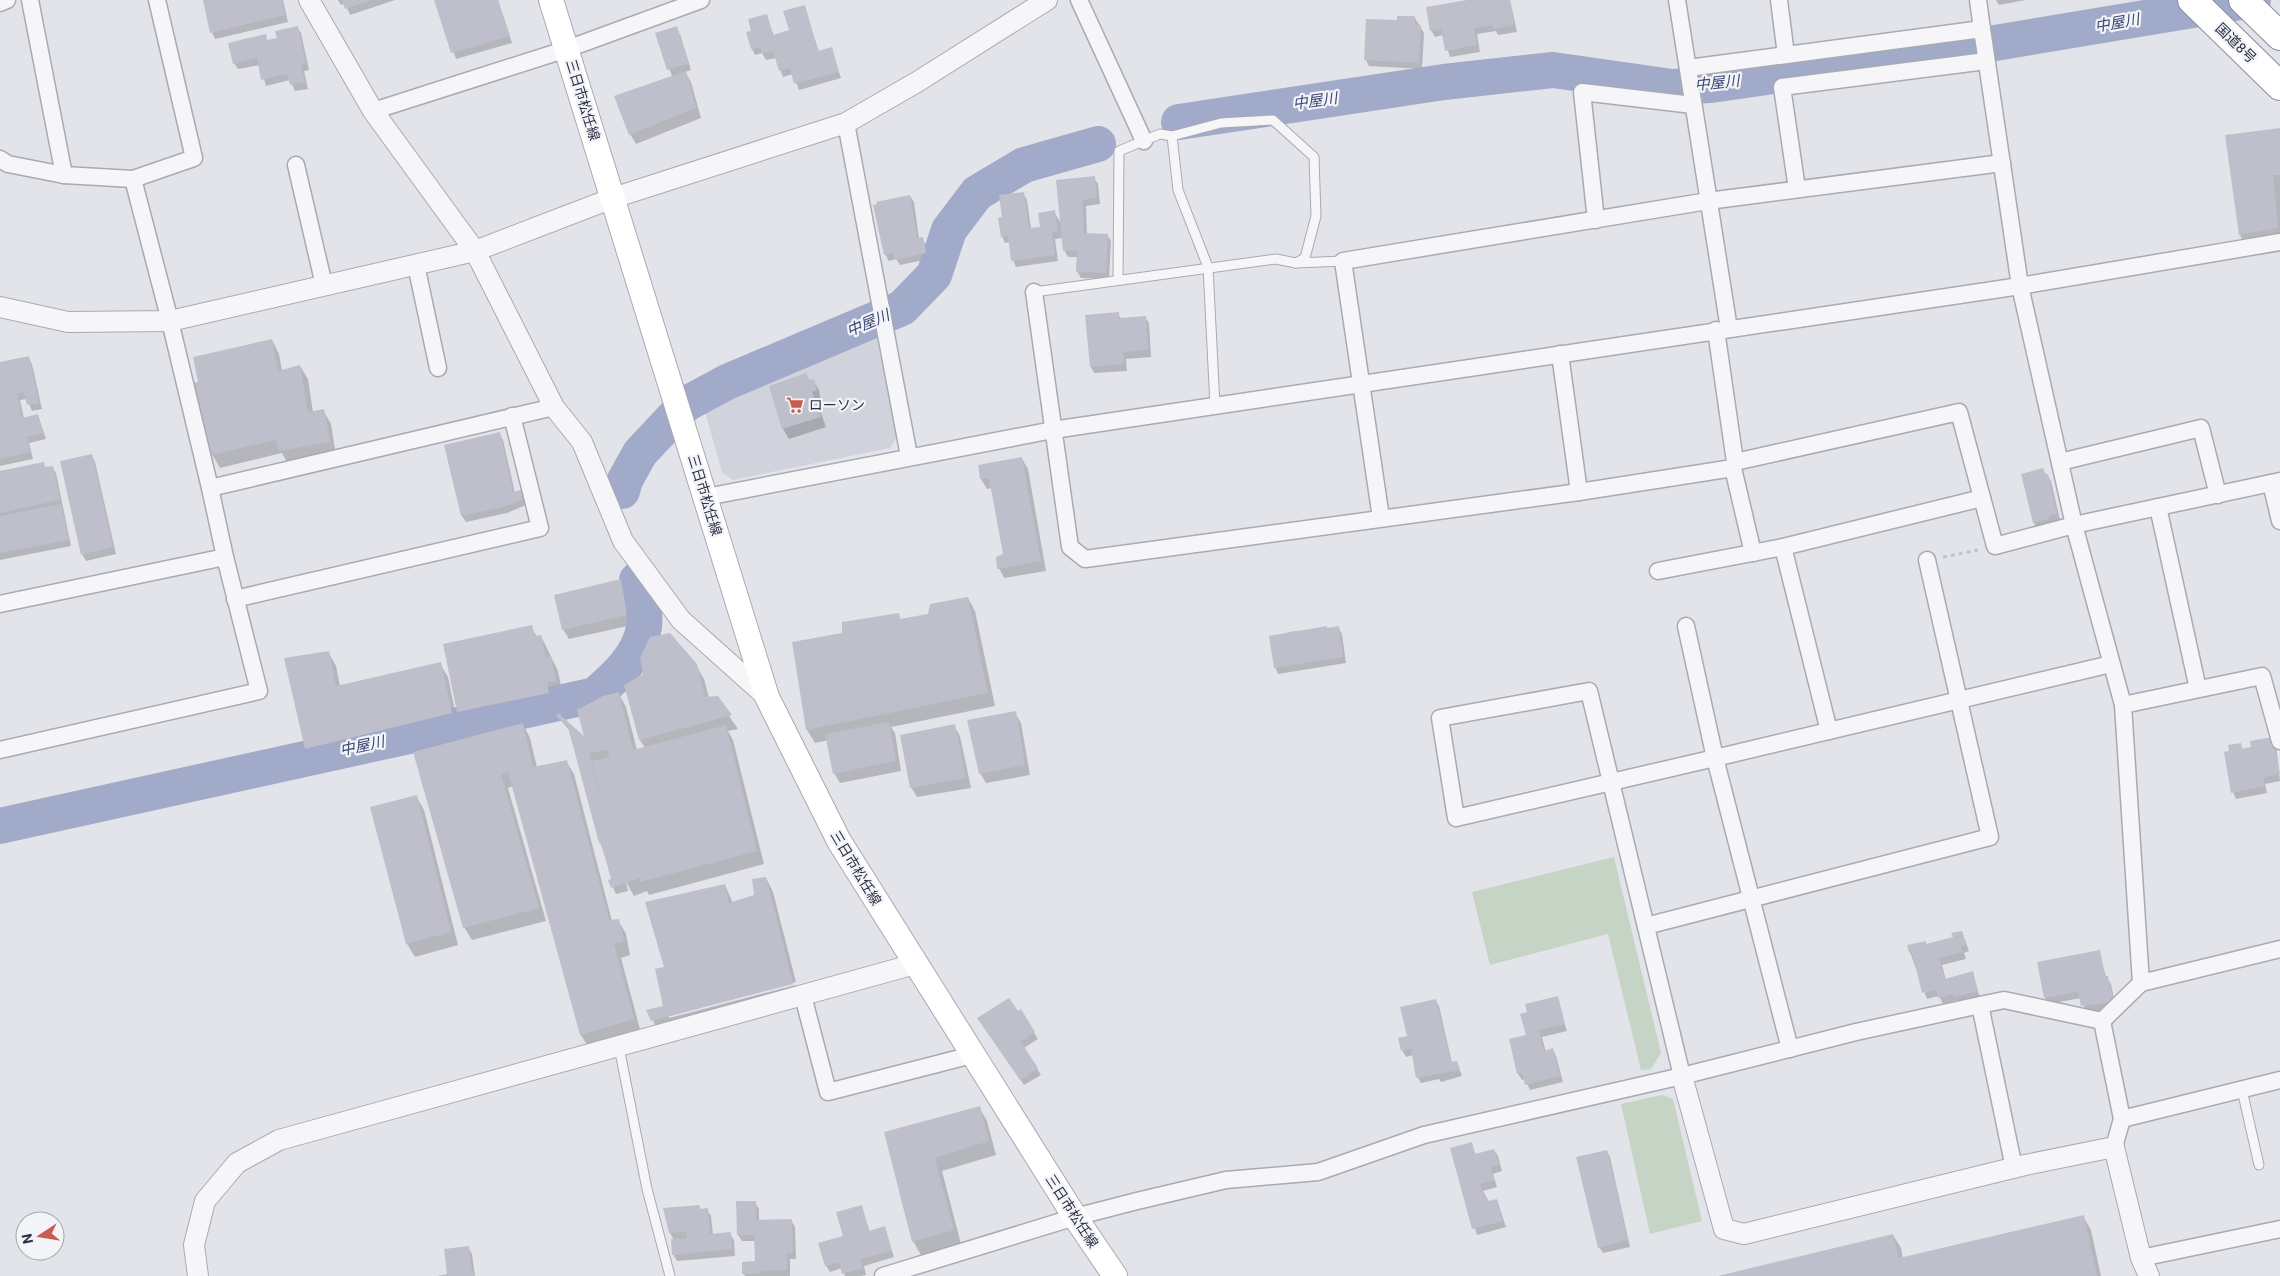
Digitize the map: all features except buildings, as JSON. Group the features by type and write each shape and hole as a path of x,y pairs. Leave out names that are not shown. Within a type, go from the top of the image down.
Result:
{"highway":[{"name":"国道8号","path":"2192,0 2280,86"},
{"path":"2243,0 2272,28"}],"main road":[{"name":"三日市松任線","path":"552,0 767,697 839,841 914,964 1075,1217 1115,1276"}],"street":[{"path":"0,3 7,0"},
{"path":"30,0 64,175"},
{"path":"0,159 8,164 64,175 133,179 194,158 158,0"},
{"path":"309,0 374,111 475,251 554,407 582,442 623,541 681,620 767,697"},
{"path":"374,111 567,49 680,4 701,0"},
{"path":"0,306 68,322 170,320 475,251 613,198 846,123 917,82 1047,0"},
{"path":"1079,0 1144,141"},
{"path":"1677,0 1708,201 1723,330 1734,465 1753,553"},
{"path":"1779,0 1786,55"},
{"path":"1978,0 2020,286 2074,525 2123,705 2141,983"},
{"path":"1688,72 1786,55 1984,45"},
{"path":"1797,189 1782,87 1984,45"},
{"path":"1596,220 1582,92 1692,99"},
{"path":"846,123 909,456"},
{"path":"1381,518 1363,385 1343,262 1708,201 2002,163"},
{"path":"296,165 324,286"},
{"path":"0,750 258,691 224,557 210,488 170,320 133,179"},
{"path":"706,497 909,456 1053,430 2020,286 2280,242"},
{"path":"416,265 438,368"},
{"path":"1034,292 1070,547 1085,559 1579,492 1734,465 1958,412 1996,546 2074,525 2275,482 2280,521"},
{"path":"1560,354 1579,492"},
{"path":"210,488 554,407"},
{"path":"235,599 540,528 512,416"},
{"path":"2060,462 2201,428 2218,495"},
{"path":"1658,571 1783,548 1982,498"},
{"path":"2158,507 2198,689"},
{"path":"1783,548 1830,731"},
{"path":"0,604 224,557"},
{"path":"1646,926 1990,837 1927,560"},
{"path":"1686,626 1715,758 1790,1049"},
{"path":"2111,664 1611,783 1456,818 1440,718 1589,691 1611,783 1646,926 1682,1076 1724,1229 1744,1234 2014,1168 2114,1147"},
{"path":"2123,705 2262,676 2280,740"},
{"path":"2102,1021 2141,983 2280,949"},
{"path":"198,1276 194,1245 205,1201 237,1162 279,1140 914,964"},
{"path":"803,996 828,1092 972,1055"},
{"path":"883,1276 1075,1217 1226,1180 1318,1172 1424,1135 1682,1076 1856,1032 1980,1005 2004,1000 2102,1021"},
{"path":"1980,1005 2014,1168"},
{"path":"2102,1021 2122,1119 2114,1147 2145,1267 2280,1229"},
{"path":"2122,1119 2280,1080"}],"lane":[{"path":"1118,280 1119,151 1160,134 1172,136 1221,123 1273,120 1314,157 1316,216 1305,258 1296,263"},
{"path":"1172,136 1178,190 1208,267 1215,406"},
{"path":"1034,292 1276,259 1296,263 1343,262"},
{"path":"619,1047 647,1189 670,1276"},
{"path":"2242,1090 2259,1165"}],"path":[{"path":"1927,560 1996,546"}],"shaded area":[{"path":"876,335 897,437 890,448 733,480 722,472 703,405"}],"green space":[{"path":"1614,857 1661,1053 1651,1069 1641,1070 1608,934 1490,965 1472,892"},
{"path":"1662,1095 1673,1099 1702,1221 1650,1234 1621,1104"}],"waterway":[{"name":"中屋川","path":"1179,122 1444,82 1553,70 1672,87 1711,85 1935,53 2253,0"},
{"name":"中屋川","path":"622,491 625,480 640,453 686,404 727,382 902,308 934,275 949,230 977,193 1024,165 1098,144"},
{"name":"中屋川","path":"0,826 595,695 626,665 642,637 644,615 637,580"}],"place":[{"name":"ローソン","path":"795,405"}]}
